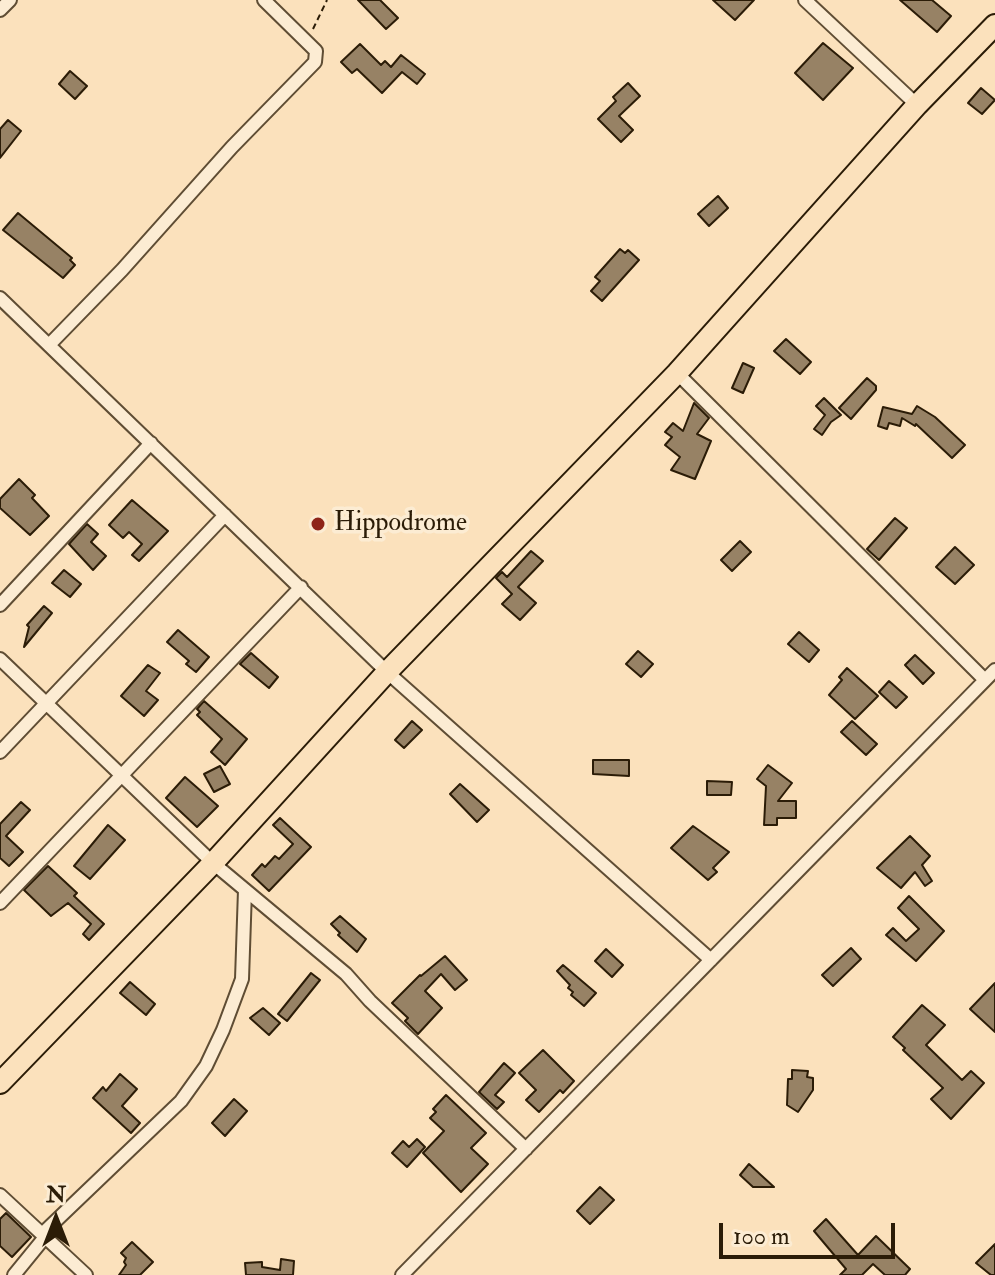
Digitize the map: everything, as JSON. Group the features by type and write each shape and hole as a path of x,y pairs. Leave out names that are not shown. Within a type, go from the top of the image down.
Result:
{"main road":[{"path":"0,1083 213,863 387,672 677,373 917,105 995,25"}],"street":[{"path":"0,10 10,0"},
{"path":"49,345 315,62 316,51 308,41 264,0"},
{"path":"805,0 917,105"},
{"path":"0,298 387,672 711,960"},
{"path":"677,373 985,680"},
{"path":"0,605 151,443"},
{"path":"0,752 225,515"},
{"path":"0,903 301,587"},
{"path":"0,659 213,863 346,974 370,1001 526,1149"},
{"path":"402,1275 995,670"},
{"path":"14,1275 43,1235 181,1101 206,1066 242,979 245,890"},
{"path":"0,1195 86,1275"}],"path":[{"path":"308,41 327,0"}],"building":[{"path":"358,0 380,0 398,18 386,29"},
{"path":"713,0 754,0 735,20"},
{"path":"900,0 932,0 951,16 937,32"},
{"path":"823,43 853,68 823,100 795,73"},
{"path":"360,44 381,65 385,61 391,67 401,55 425,74 417,84 402,72 382,93 357,69 352,73 341,62"},
{"path":"70,71 87,86 75,99 59,84"},
{"path":"628,83 640,96 619,116 633,130 621,142 598,119 616,101 613,97"},
{"path":"981,88 995,100 982,114 968,103"},
{"path":"8,120 21,131 0,158 0,129"},
{"path":"718,196 728,208 709,226 698,214"},
{"path":"18,213 72,258 70,260 75,265 63,278 3,230"},
{"path":"620,249 625,253 628,250 639,260 602,301 591,291 600,281 595,277"},
{"path":"786,339 811,362 800,374 774,351"},
{"path":"743,363 754,368 743,393 732,388"},
{"path":"867,378 876,390 851,419 839,408"},
{"path":"824,398 841,415 831,422 822,435 814,429 825,415 816,406"},
{"path":"694,403 709,418 697,434 711,441 695,479 671,470 680,457 665,445 672,437 665,432 673,423 683,431"},
{"path":"917,406 935,417 965,445 952,458 916,424 902,418 900,426 889,423 887,429 878,426 883,407 912,414"},
{"path":"19,479 49,516 30,535 0,508 0,499"},
{"path":"132,500 168,531 139,561 132,555 142,544 129,532 123,538 109,525"},
{"path":"895,518 907,528 879,560 867,549"},
{"path":"87,524 98,534 91,542 106,556 93,570 69,544"},
{"path":"740,541 751,552 732,571 721,560"},
{"path":"955,547 974,565 955,584 936,567"},
{"path":"531,551 543,561 518,587 536,603 520,620 502,604 512,594 496,578 502,572 507,577"},
{"path":"64,570 81,584 70,597 52,583"},
{"path":"44,606 52,613 24,647 27,625"},
{"path":"178,630 209,657 196,672 186,664 189,661 167,642"},
{"path":"799,632 819,650 809,662 788,644"},
{"path":"638,651 653,664 641,677 626,664"},
{"path":"251,653 278,677 269,688 240,664"},
{"path":"915,655 934,673 923,684 905,665"},
{"path":"148,665 160,673 146,691 158,700 144,716 121,696"},
{"path":"847,668 878,696 855,719 829,695 842,680 839,677"},
{"path":"889,681 907,697 896,708 879,692"},
{"path":"204,701 247,739 225,765 211,752 222,739 197,715 200,712 197,709"},
{"path":"412,721 422,730 404,748 395,740"},
{"path":"852,721 877,744 866,755 841,732"},
{"path":"593,760 629,760 629,776 593,774"},
{"path":"768,765 792,783 778,801 796,801 796,818 777,818 777,825 764,825 766,786 757,779"},
{"path":"220,766 230,784 214,792 204,774"},
{"path":"185,777 218,806 197,827 166,798"},
{"path":"707,781 732,782 731,795 707,795"},
{"path":"460,784 489,810 477,822 450,794"},
{"path":"21,802 30,810 6,836 23,852 9,866 0,858 0,824"},
{"path":"280,818 311,847 269,891 252,875 275,856 279,859 293,844 273,825"},
{"path":"108,825 125,840 90,879 74,866"},
{"path":"693,826 729,852 713,868 717,872 708,880 671,848"},
{"path":"910,836 930,856 922,865 932,881 925,886 915,872 901,888 877,868"},
{"path":"48,866 104,924 89,940 83,934 91,924 68,903 51,916 24,890"},
{"path":"909,896 944,931 916,961 886,935 893,928 906,941 919,929 898,908"},
{"path":"340,916 366,939 357,952 331,924"},
{"path":"851,948 861,959 833,986 822,975"},
{"path":"606,949 623,965 612,977 595,961"},
{"path":"445,956 467,980 455,990 441,974 425,991 442,1008 418,1034 405,1021 408,1018 392,1003"},
{"path":"563,965 596,993 584,1006 571,995 570,985 557,971"},
{"path":"311,973 320,980 287,1021 278,1014"},
{"path":"130,982 155,1004 146,1015 120,993"},
{"path":"995,983 995,1032 970,1009"},
{"path":"922,1005 945,1025 926,1045 962,1080 971,1071 984,1083 951,1119 931,1099 943,1088 893,1037"},
{"path":"263,1008 280,1023 269,1035 250,1018"},
{"path":"543,1050 574,1081 563,1093 560,1090 539,1112 526,1100 536,1090 519,1073"},
{"path":"504,1063 515,1073 495,1095 504,1102 497,1109 479,1092"},
{"path":"792,1070 808,1071 807,1077 813,1078 813,1090 798,1112 787,1105 788,1079 792,1079"},
{"path":"120,1074 137,1089 122,1106 140,1123 131,1133 93,1098 103,1087 106,1091"},
{"path":"446,1095 486,1133 471,1148 488,1164 461,1192 423,1153 444,1131 430,1118 436,1112 433,1109"},
{"path":"234,1099 247,1111 225,1136 212,1123"},
{"path":"417,1139 425,1147 407,1167 392,1153 403,1141 409,1147"},
{"path":"749,1164 774,1187 753,1187 740,1175"},
{"path":"600,1187 614,1200 590,1224 577,1211"},
{"path":"6,1213 31,1237 12,1257 0,1246 0,1219"},
{"path":"826,1219 858,1255 876,1236 910,1269 905,1275 885,1275 873,1264 862,1275 840,1275 846,1269 814,1231"},
{"path":"132,1242 153,1262 140,1275 119,1275 126,1265 126,1258 121,1253"},
{"path":"995,1244 995,1275 991,1275 976,1263"},
{"path":"281,1259 294,1261 293,1275 246,1275 245,1263 262,1262 262,1267 280,1270"}],"place":[{"name":"Hippodrome","path":"318,524"}]}
